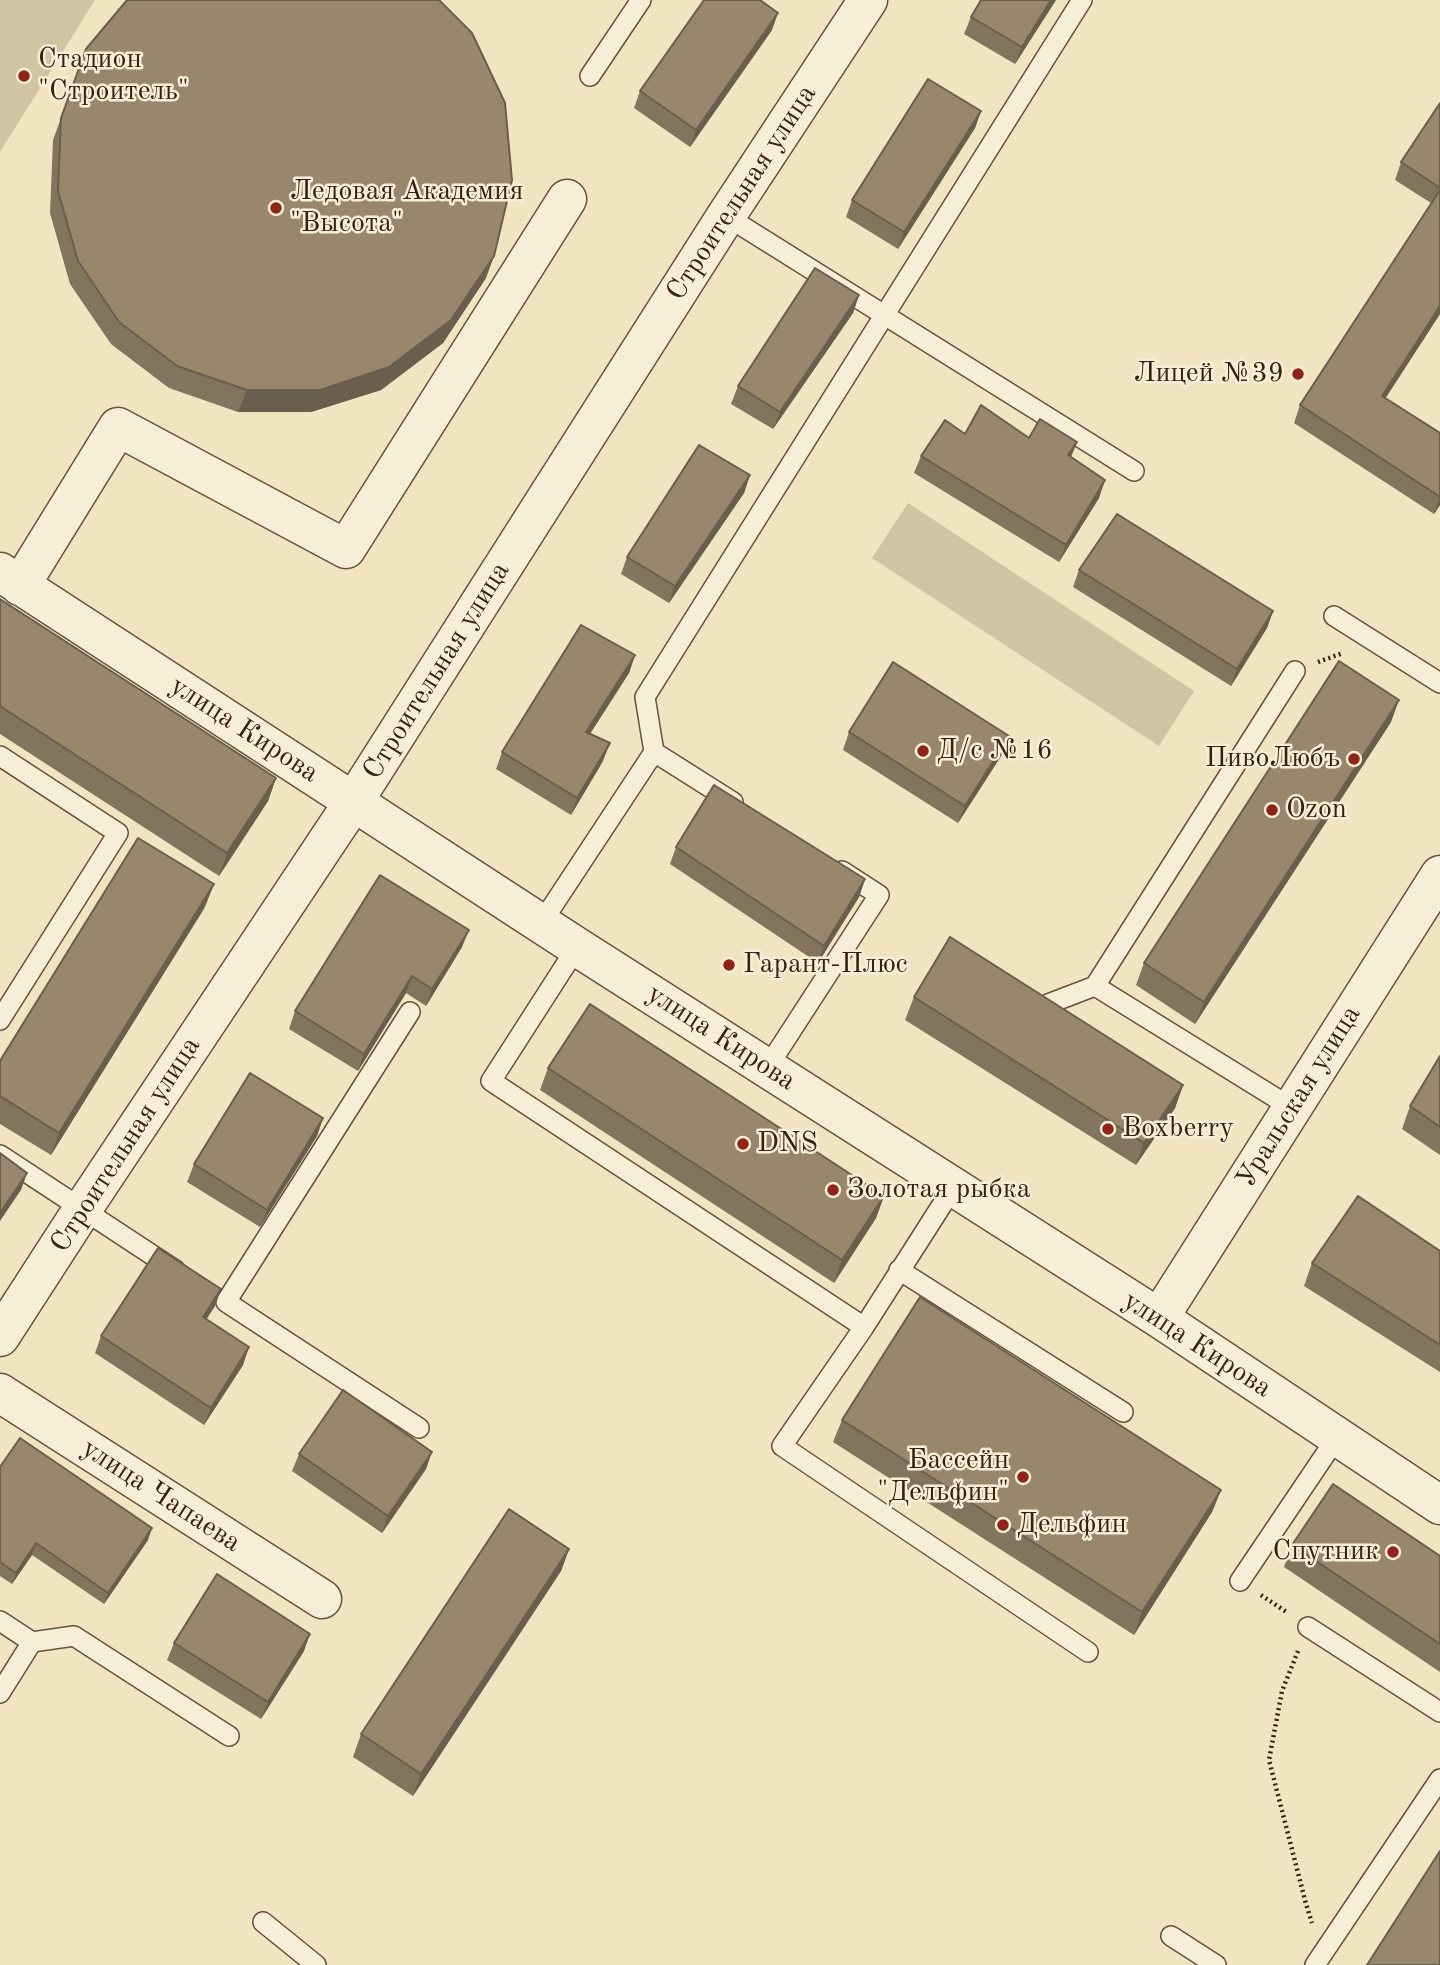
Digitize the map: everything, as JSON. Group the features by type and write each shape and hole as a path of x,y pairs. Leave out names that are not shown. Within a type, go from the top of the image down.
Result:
{"street":[{"name":"Строительная улица","path":"0,1338 354,801 726,216 868,0"},
{"path":"10,579 118,427 346,549 567,200"},
{"name":"улица Кирова","path":"10,579 578,947 1159,1318 1440,1505"},
{"name":"Уральская улица","path":"1159,1318 1440,875"},
{"name":"улица Чапаева","path":"0,1393 322,1598"}],"lane":[{"path":"590,76 641,0"},
{"path":"542,922 654,752 645,697 1082,0"},
{"path":"726,216 1134,471"},
{"path":"1334,616 1440,682"},
{"path":"1070,1019 1043,1001 1095,986 1295,671"},
{"path":"654,752 744,809"},
{"path":"0,756 118,833 0,1020"},
{"path":"767,1068 879,895 823,859"},
{"path":"578,947 491,1080 864,1327"},
{"path":"1095,986 1292,1108"},
{"path":"226,1302 410,1012"},
{"path":"0,1156 419,1428"},
{"path":"954,1186 864,1327 782,1446 1087,1652"},
{"path":"899,1270 1123,1412"},
{"path":"1240,1581 1337,1437"},
{"path":"0,1621 32,1642 74,1636 229,1736"},
{"path":"1308,1627 1440,1712"},
{"path":"0,1693 32,1642"},
{"path":"1319,1959 1440,1779"},
{"path":"263,1922 316,1965"},
{"path":"1171,1936 1216,1965"}],"path":[{"path":"1295,671 1373,641"},
{"path":"1240,1581 1308,1627 1282,1691 1269,1760 1319,1959"}],"shaded area":[{"name":"Стадион \"Строитель\"","path":"0,0 95,0 0,152"},
{"path":"908,503 1194,691 1159,746 872,558"}],"building":[{"name":"Ледовая Академия \"Высота\"","path":"127,0 439,0 472,33 505,103 512,180 494,256 451,320 389,367 320,390 247,390 177,366 119,322 78,261 58,191 61,118 86,49"},
{"path":"704,0 760,0 778,13 696,130 640,91"},
{"path":"981,0 1051,0 1022,47 971,17"},
{"path":"928,79 981,111 904,232 852,200"},
{"path":"1440,103 1440,188 1401,162"},
{"path":"1440,190 1440,306 1382,396 1440,433 1440,497 1300,405"},
{"path":"815,268 859,295 780,412 738,386"},
{"path":"981,405 1029,438 1040,419 1077,442 1068,455 1105,480 1066,545 921,456 945,420 965,434"},
{"path":"699,445 750,475 675,586 627,557"},
{"path":"1117,514 1273,611 1237,669 1079,570"},
{"path":"0,599 276,778 227,853 0,706"},
{"path":"581,625 635,655 586,732 610,743 577,798 502,752"},
{"path":"1339,661 1399,700 1204,1002 1144,963"},
{"name":"Д/с №16","path":"893,662 1009,736 965,806 849,732"},
{"path":"714,785 865,879 824,946 676,847"},
{"path":"138,838 214,884 59,1133 0,1096 0,1061"},
{"path":"380,875 469,930 432,989 412,976 364,1054 295,1011"},
{"path":"950,937 1183,1085 1144,1143 914,997"},
{"path":"590,1004 884,1196 842,1260 548,1068"},
{"path":"1440,1056 1440,1127 1410,1106"},
{"path":"250,1073 323,1118 267,1210 194,1164"},
{"path":"0,1153 27,1173 0,1213"},
{"path":"1358,1196 1440,1251 1440,1345 1312,1263"},
{"path":"158,1248 221,1289 203,1317 249,1347 211,1408 101,1336"},
{"name":"Бассейн \"Дельфин\"","path":"920,1297 1221,1490 1142,1612 842,1420"},
{"path":"343,1390 432,1452 388,1516 299,1454"},
{"path":"20,1438 152,1528 108,1593 36,1543 16,1573 0,1562 0,1467"},
{"path":"1333,1484 1440,1556 1440,1644 1292,1545"},
{"path":"509,1509 569,1549 421,1774 361,1734"},
{"path":"217,1574 310,1634 268,1702 174,1643"},
{"path":"1440,1851 1440,1965 1367,1965"}],"place":[{"name":"Стадион \"Строитель\"","path":"24,76"},
{"name":"Ледовая Академия \"Высота\"","path":"276,208"},
{"name":"Лицей №39","path":"1298,374"},
{"name":"Д/с №16","path":"923,751"},
{"name":"ПивоЛюбъ","path":"1354,759"},
{"name":"Ozon","path":"1272,810"},
{"name":"Гарант-Плюс","path":"729,965"},
{"name":"Boxberry","path":"1108,1129"},
{"name":"DNS","path":"743,1144"},
{"name":"Золотая рыбка","path":"833,1190"},
{"name":"Бассейн \"Дельфин\"","path":"1023,1477"},
{"name":"Дельфин","path":"1003,1525"},
{"name":"Спутник","path":"1393,1552"}]}
